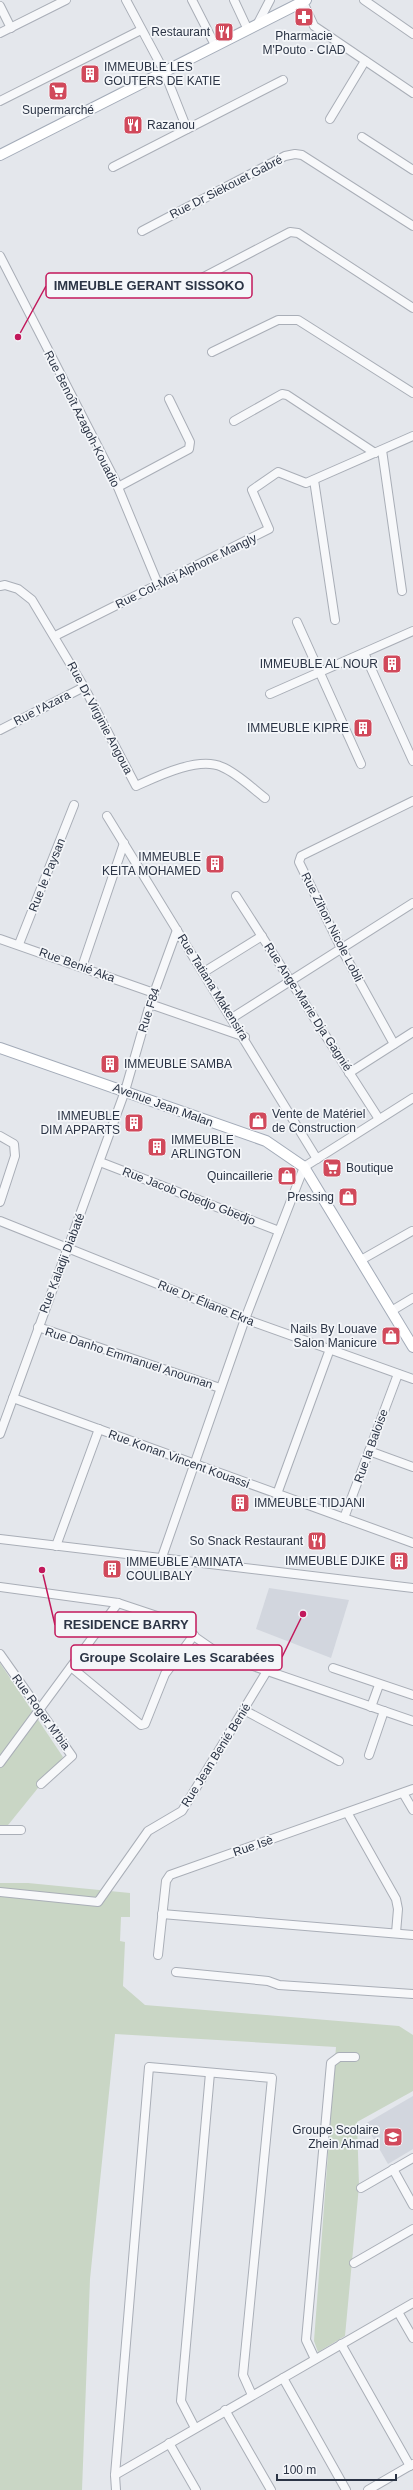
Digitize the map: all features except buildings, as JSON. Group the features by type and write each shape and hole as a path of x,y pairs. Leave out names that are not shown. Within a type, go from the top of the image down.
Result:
{"main road":[{"path":"0,155 304,1"},
{"name":"Avenue Jean Malan","path":"0,1048 266,1141 304,1167 393,1310 413,1347"}],"street":[{"path":"126,0 164,71 187,129"},
{"path":"192,0 215,45"},
{"path":"234,0 252,28 270,0"},
{"path":"364,0 413,34"},
{"path":"0,33 64,1"},
{"path":"304,1 314,26 413,93"},
{"path":"0,6 11,28"},
{"path":"0,101 141,30"},
{"path":"330,119 365,60"},
{"path":"113,167 283,80"},
{"path":"362,137 413,170"},
{"name":"Rue Dr Siekouet Gabré","path":"142,231 285,156 294,154 302,155 413,226"},
{"path":"175,292 290,232 298,233 413,308"},
{"name":"Rue Benoît Azagoh-Kouadio","path":"0,256 118,487 158,584"},
{"path":"212,352 278,320 298,320 413,393"},
{"path":"234,421 282,394 287,395 378,451 402,591"},
{"path":"118,487 189,449 190,442 169,399"},
{"name":"Rue Col-Maj Alphone Mangly","path":"55,636 269,529 252,490 278,472 306,483 413,436"},
{"path":"314,480 335,620"},
{"name":"Rue Dr Virginie Angoua","path":"0,586 12,586 24,592 32,600 55,636 84,687 136,786 171,770 209,764 222,766 265,798"},
{"path":"297,622 361,764"},
{"path":"270,694 413,631"},
{"path":"364,652 413,761"},
{"name":"Rue l'Azara","path":"0,730 84,687"},
{"name":"Rue Zihon Nicole Lobli","path":"394,1044 341,948 299,862 301,856 413,801"},
{"name":"Rue le Paysan","path":"19,944 74,805"},
{"name":"Rue Tatiana Makensira","path":"107,816 245,1037 317,1159"},
{"path":"82,967 124,843"},
{"name":"Rue Ange-Marie Dja Gagnié","path":"236,896 379,1119"},
{"path":"232,1018 289,980 413,903"},
{"name":"Rue F84","path":"125,1092 150,1004 177,930"},
{"path":"204,972 262,936"},
{"name":"Rue Benié Aka","path":"0,939 19,944 154,993"},
{"path":"150,1004 245,1037"},
{"path":"349,1072 413,1032"},
{"name":"Rue Kaladji Diabaté","path":"0,1434 125,1092"},
{"path":"162,1557 245,1319 304,1167 413,1098"},
{"path":"0,1136 14,1144 15,1156 0,1202"},
{"name":"Rue Jacob Gbedjo Gbedjo","path":"100,1162 279,1230"},
{"name":"Rue Dr Éliane Ekra","path":"0,1221 245,1319 413,1380"},
{"path":"361,1260 412,1231"},
{"path":"393,1310 413,1298"},
{"name":"Rue Danho Emmanuel Anouman","path":"38,1328 220,1388"},
{"path":"276,1494 330,1349"},
{"name":"Rue la Baloise","path":"344,1518 398,1374"},
{"name":"Rue Konan Vincent Kouassi","path":"12,1398 413,1544"},
{"path":"56,1546 99,1429"},
{"path":"369,1451 413,1468"},
{"path":"0,1539 162,1557 413,1588"},
{"path":"0,1587 118,1603 172,1621 221,1655 413,1721"},
{"path":"0,1763 118,1603"},
{"path":"71,1667 141,1725 145,1724 165,1674 194,1635"},
{"name":"Rue Roger M'bia","path":"0,1654 72,1756 41,1784"},
{"path":"334,1668 379,1685 413,1695"},
{"name":"Rue Jean Benié Benié","path":"0,1892 98,1902 148,1832 182,1811 267,1671"},
{"path":"371,1706 379,1685"},
{"path":"244,1710 338,1761"},
{"path":"369,1755 384,1711"},
{"name":"Rue Isè","path":"158,1955 166,1881 170,1875 348,1814 413,1789"},
{"path":"403,1793 413,1810"},
{"path":"348,1814 396,1899 398,1909 396,1933"},
{"path":"0,1830 22,1830"},
{"path":"162,1914 413,1935"},
{"path":"176,1972 268,1981 279,1985 413,1994"},
{"path":"315,2359 306,2340 331,2063 338,2057 355,2057"},
{"path":"116,2490 115,2475 150,2067 272,2078 243,2375 252,2395"},
{"path":"194,2428 181,2402 210,2073"},
{"path":"362,2188 413,2158"},
{"path":"393,2169 413,2205"},
{"path":"354,2263 413,2229"},
{"path":"115,2475 225,2410 413,2303"},
{"path":"398,2312 413,2338"},
{"path":"341,2344 411,2465 368,2490"},
{"path":"283,2378 346,2490"},
{"path":"225,2410 271,2490"},
{"path":"169,2443 196,2490"}],"shaded area":[{"path":"269,1588 349,1600 331,1658 256,1629"},
{"name":"Groupe Scolaire Zhein Ahmad","path":"413,2096 413,2149 388,2164 365,2124"}],"green space":[{"path":"0,1663 63,1757 0,1835"},
{"path":"0,1883 28,1883 130,1893 130,1917 121,1917 120,1941 125,1942 123,1986 145,2005 399,2026 413,2035 413,2091 357,2122 359,2186 345,2336 318,2352 314,2341 336,2047 115,2034 90,2279 82,2490 0,2490"}],"place":[{"name":"Pharmacie M'Pouto - CIAD","path":"304,17"},
{"name":"Restaurant","path":"224,32"},
{"name":"IMMEUBLE LES GOUTERS DE KATIE","path":"90,74"},
{"name":"Supermarché","path":"58,91"},
{"name":"Razanou","path":"133,125"},
{"name":"IMMEUBLE GERANT SISSOKO","path":"18,337"},
{"name":"IMMEUBLE AL NOUR","path":"392,664"},
{"name":"IMMEUBLE KIPRE","path":"363,728"},
{"name":"IMMEUBLE KEITA MOHAMED","path":"215,864"},
{"name":"IMMEUBLE SAMBA","path":"110,1064"},
{"name":"Vente de Matériel de Construction","path":"258,1121"},
{"name":"IMMEUBLE DIM APPARTS","path":"134,1123"},
{"name":"IMMEUBLE ARLINGTON","path":"157,1147"},
{"name":"Boutique","path":"332,1168"},
{"name":"Quincaillerie","path":"287,1176"},
{"name":"Pressing","path":"348,1197"},
{"name":"Nails By Louave Salon Manicure","path":"391,1336"},
{"name":"IMMEUBLE TIDJANI","path":"240,1503"},
{"name":"So Snack Restaurant","path":"317,1541"},
{"name":"IMMEUBLE DJIKE","path":"399,1561"},
{"name":"IMMEUBLE AMINATA COULIBALY","path":"112,1569"},
{"name":"RESIDENCE BARRY","path":"42,1570"},
{"name":"Groupe Scolaire Les Scarabées","path":"303,1614"},
{"name":"Groupe Scolaire Zhein Ahmad","path":"393,2137"}]}
